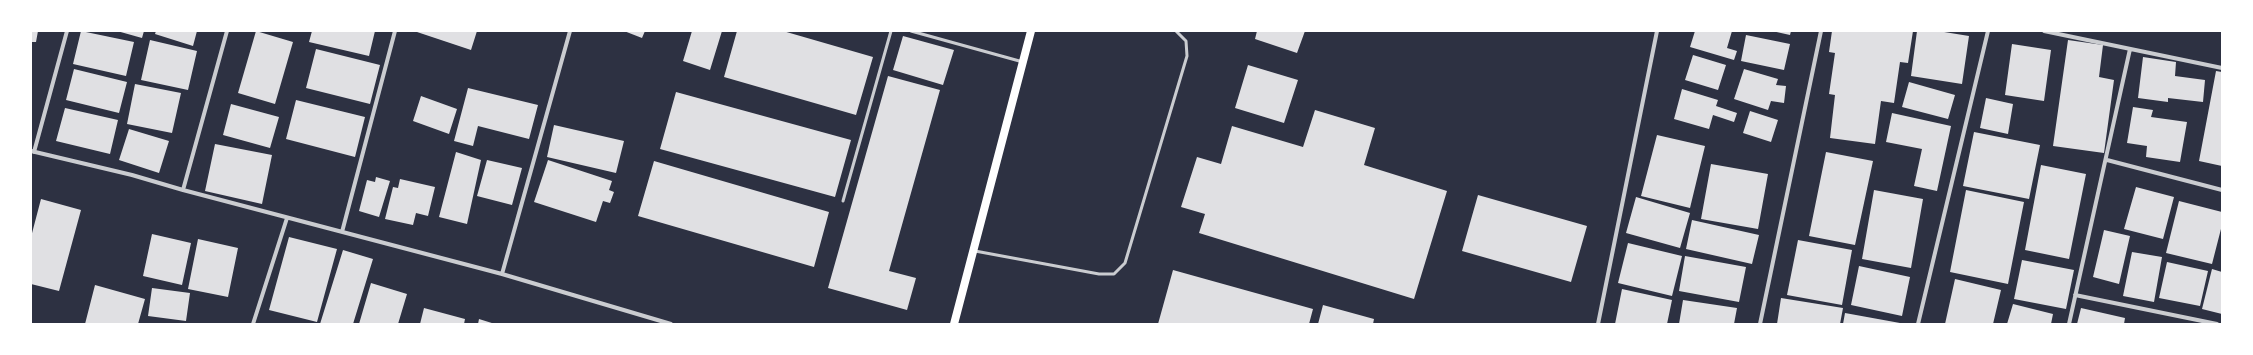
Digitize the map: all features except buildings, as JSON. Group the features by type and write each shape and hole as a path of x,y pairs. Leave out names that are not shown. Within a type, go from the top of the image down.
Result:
{"main road":[{"path":"954,324 1031,31"}],"street":[{"path":"66,31 33,151 132,175 287,218 502,274 671,324"},
{"path":"183,190 227,31"},
{"path":"342,232 396,31"},
{"path":"502,274 570,31"},
{"path":"1598,324 1657,31"},
{"path":"1760,324 1821,31"},
{"path":"1918,324 1988,31"},
{"path":"2044,31 2222,68"},
{"path":"2069,324 2107,160 2130,49"},
{"path":"2107,160 2222,190"},
{"path":"253,324 287,218"},
{"path":"2075,295 2217,324"}],"lane":[{"path":"843,201 891,31"},
{"path":"911,31 1023,62"},
{"path":"973,251 1099,274 1114,274 1126,263 1187,56 1186,41 1176,31"}]}
